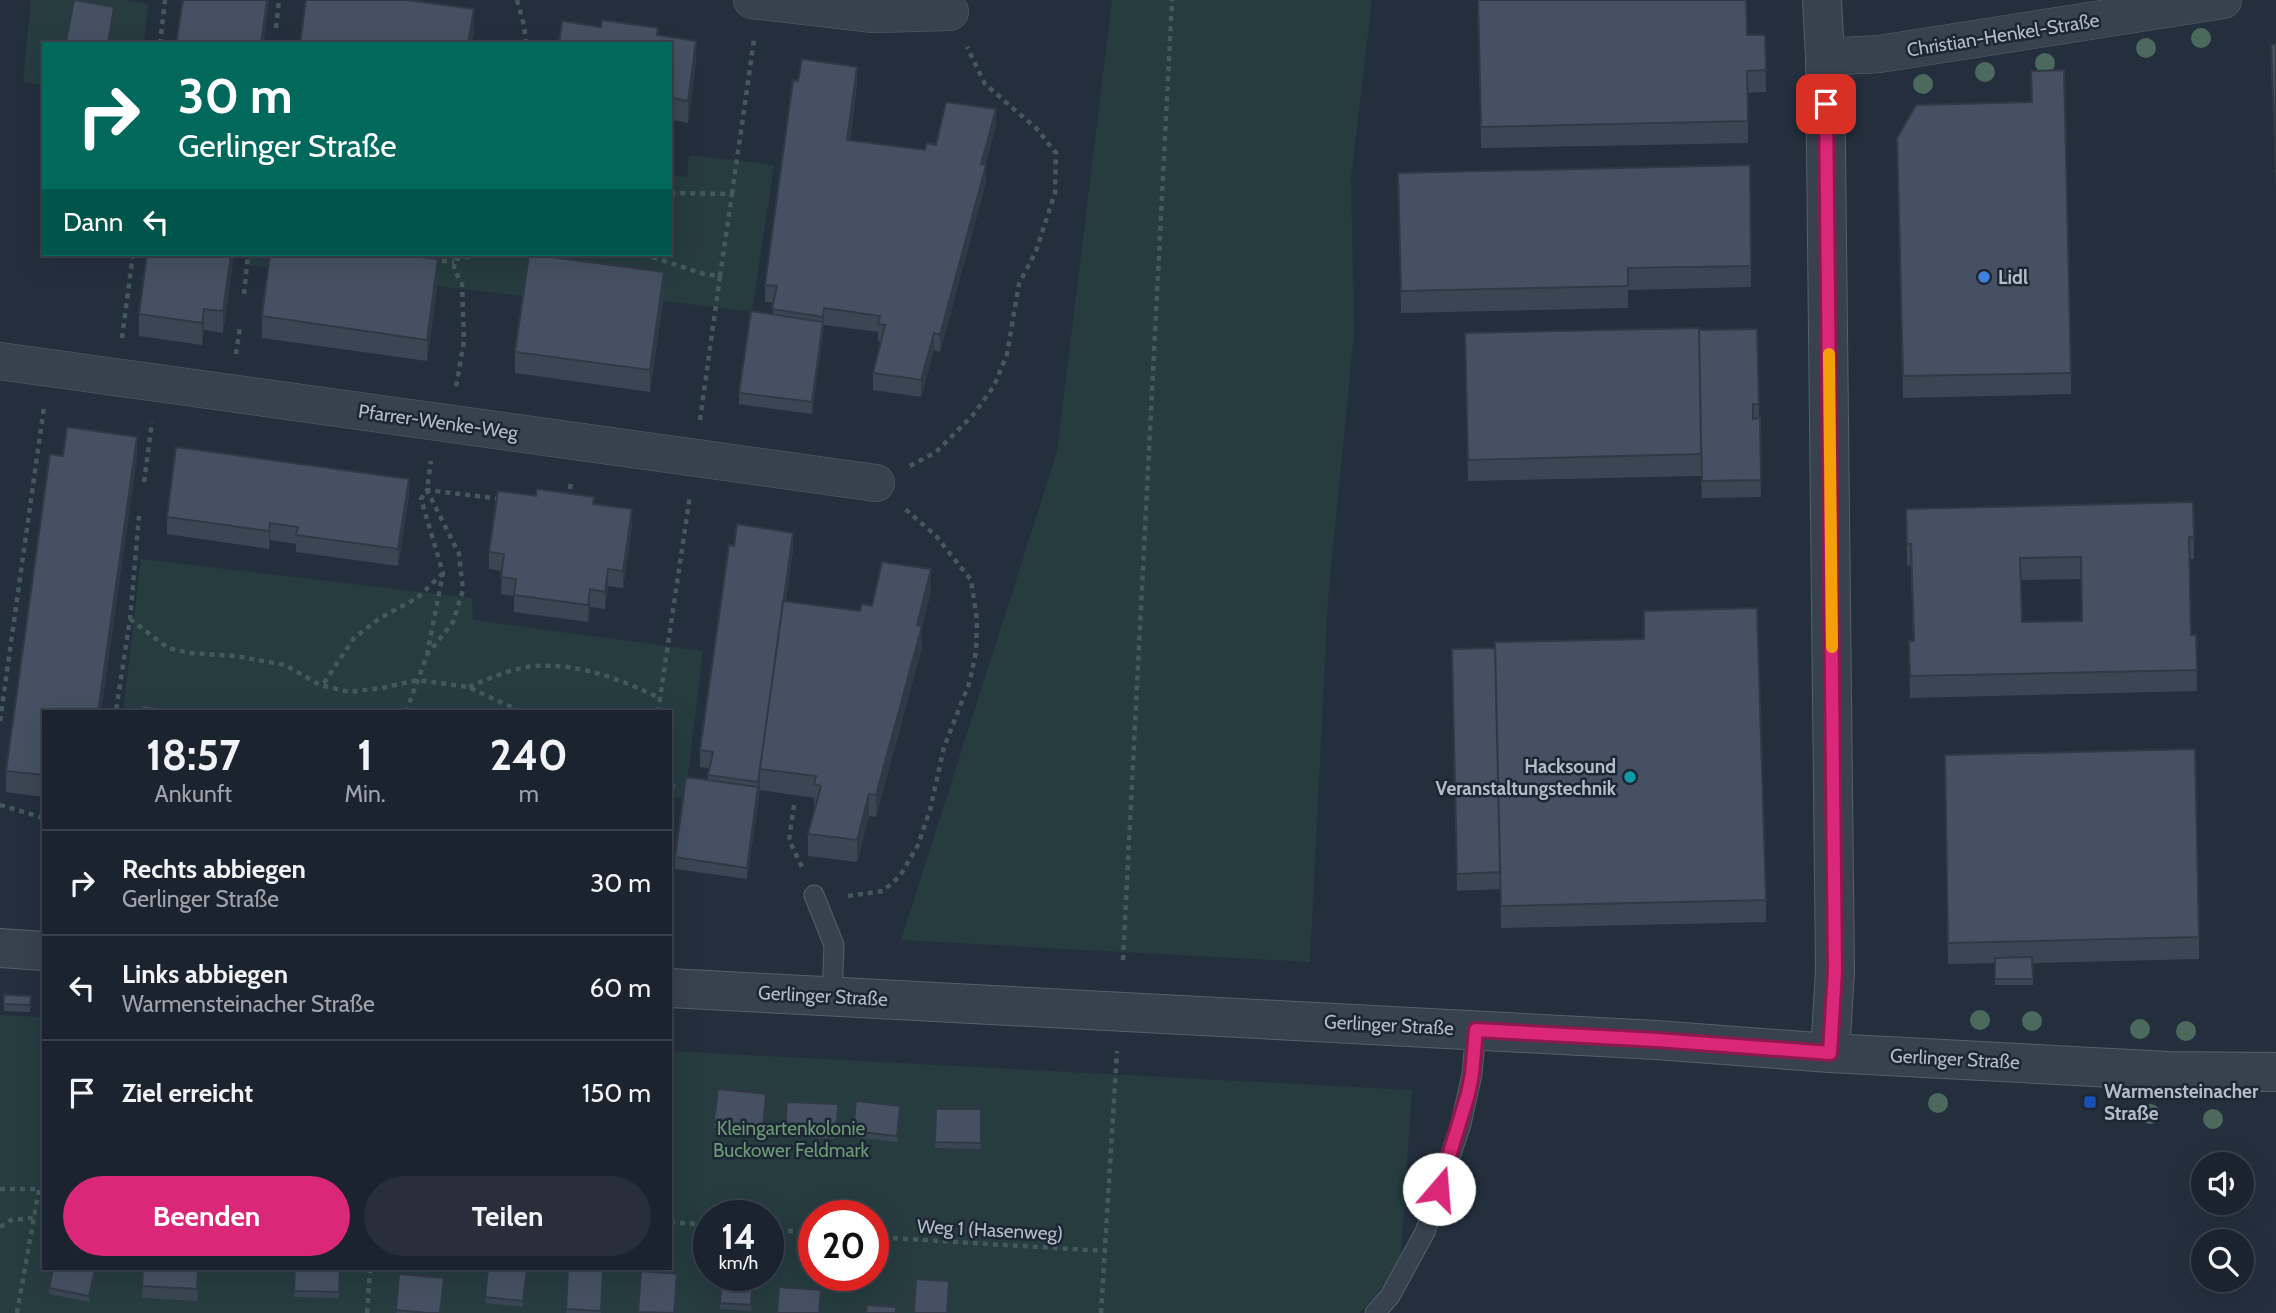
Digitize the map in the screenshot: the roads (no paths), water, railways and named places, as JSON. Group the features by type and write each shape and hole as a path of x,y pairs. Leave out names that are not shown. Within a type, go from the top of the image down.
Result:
{"street":[{"path":"752,0 874,14 950,12"},
{"path":"1822,0 1825,57 1835,958 1830,1053"},
{"name":"Christian-Henkel-Straße","path":"1825,57 1879,54 2223,0"},
{"name":"Pfarrer-Wenke-Weg","path":"0,361 876,483"},
{"path":"0,948 42,951"},
{"name":"Gerlinger Straße","path":"672,988 1657,1040 1830,1053 2169,1071 2276,1072"}],"lane":[{"path":"814,895 834,945 832,997"},
{"path":"1375,1313 1390,1296 1424,1232 1466,1103 1476,1030"}],"place":[{"name":"Lidl","path":"1984,277"},
{"name":"Hacksound Veranstaltungstechnik","path":"1630,777"},
{"name":"Warmensteinacher Straße","path":"2090,1102"}],"park label":[{"name":"Kleingartenkolonie Buckower Feldmark","path":"791,1139"}]}
